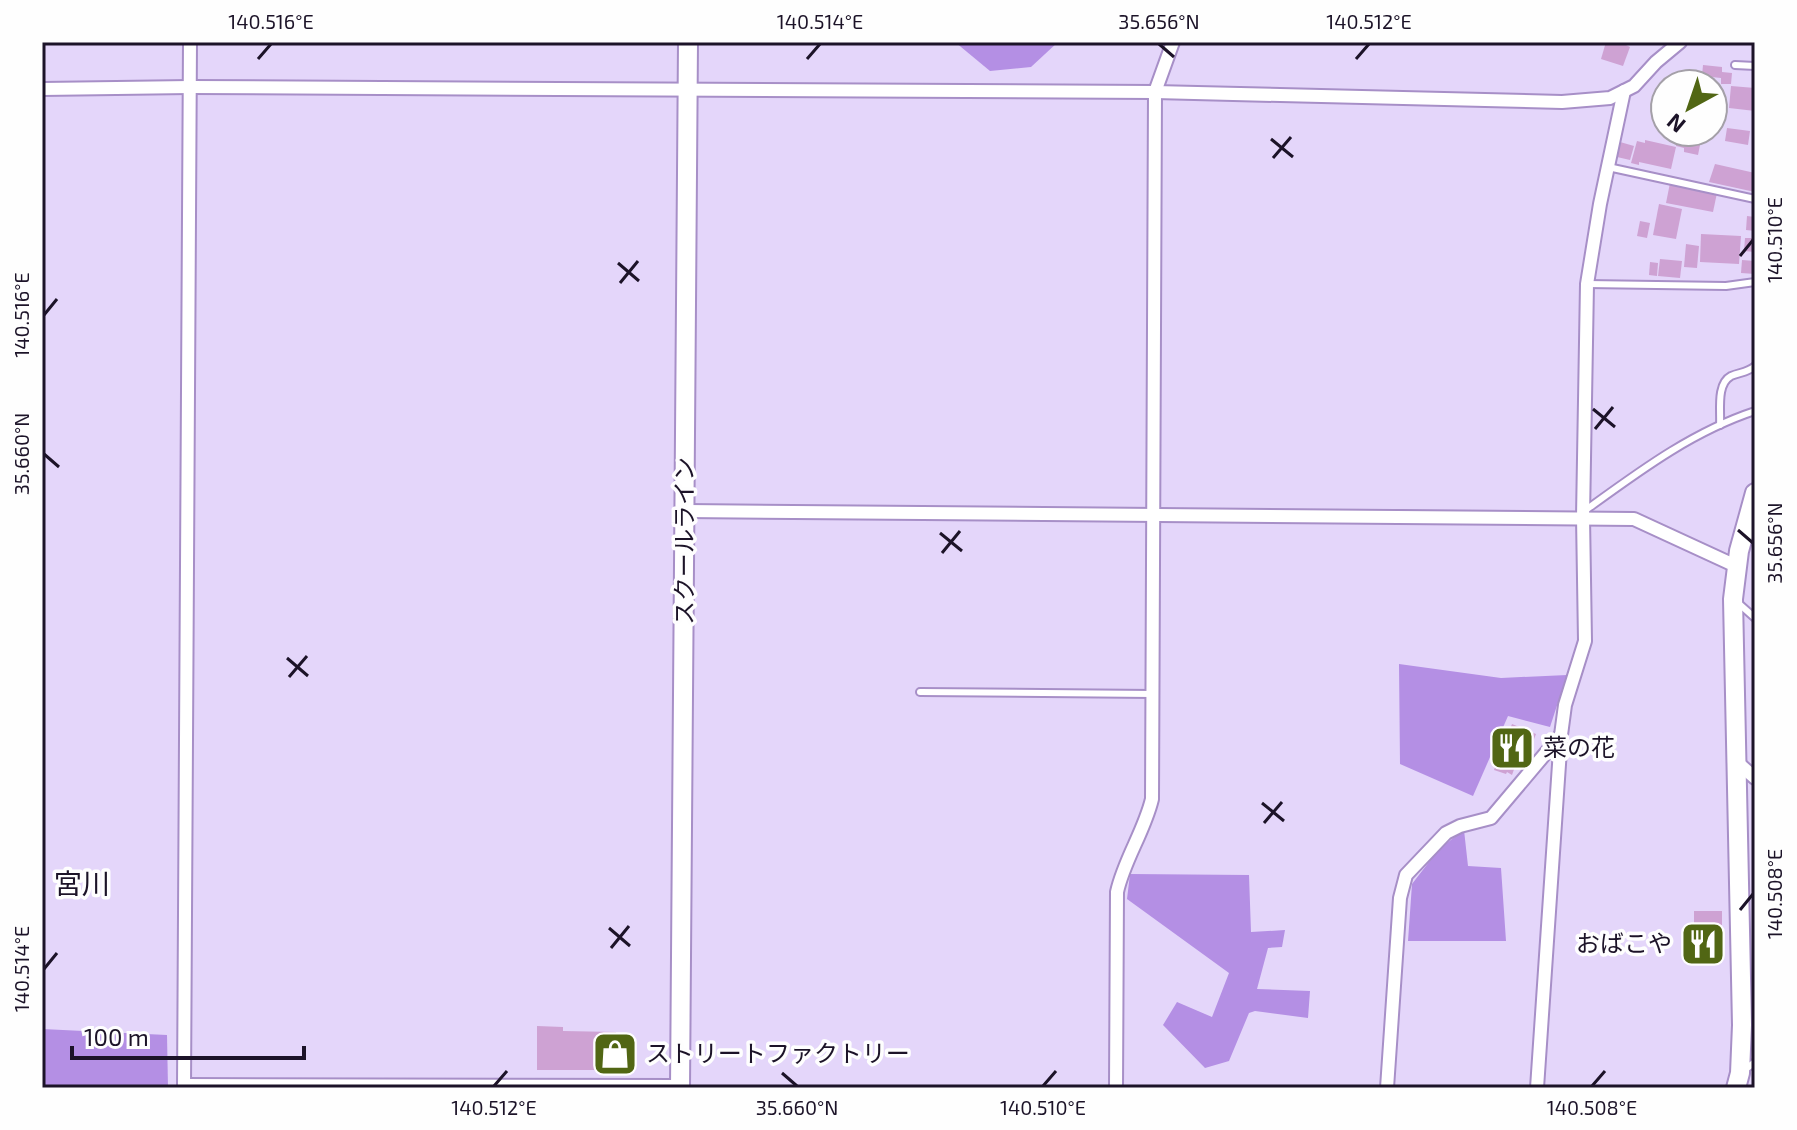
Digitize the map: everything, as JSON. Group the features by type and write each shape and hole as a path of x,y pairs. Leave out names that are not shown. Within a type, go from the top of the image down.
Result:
{"street":[{"path":"190,42 184,1086 680,1087"},
{"name":"スクールライン","path":"680,1087 688,42"},
{"path":"1116,1088 1117,892 1148,817 1152,799 1155,92 1173,42"},
{"path":"42,89 1155,92 1562,102 1610,98 1634,86 1680,42"},
{"path":"1537,1088 1561,735 1565,705 1585,641 1583,515 1587,284 1624,91"},
{"path":"1744,1074 1733,599 1755,493"},
{"path":"686,511 1154,516 1583,515 1634,519 1740,556"},
{"path":"1387,1088 1400,898 1406,875 1446,833 1491,818 1561,735"},
{"path":"1737,762 1755,778"}],"lane":[{"path":"1735,65 1755,66"},
{"path":"1608,167 1755,199"},
{"path":"1587,284 1726,286 1755,282"},
{"path":"1720,425 1721,385 1729,377 1755,366"},
{"path":"1583,515 1656,459 1720,425 1755,411"},
{"path":"1733,599 1755,618"},
{"path":"920,692 1153,694"}],"shaded area":[{"path":"955,42 1058,42 1031,67 990,71"},
{"path":"1399,664 1501,678 1567,675 1550,727 1508,716 1473,796 1400,764"},
{"path":"1464,830 1468,866 1501,868 1506,941 1408,941 1412,884 1439,849"},
{"path":"1130,874 1249,875 1251,932 1285,930 1282,947 1268,948 1257,989 1310,991 1308,1018 1255,1011 1249,1013 1229,1061 1205,1068 1163,1025 1177,1002 1212,1017 1229,973 1127,899"},
{"path":"42,1029 167,1035 168,1088 42,1088"}],"building":[{"path":"1606,42 1620,42 1630,47 1623,66 1601,59"},
{"path":"1731,86 1755,88 1755,111 1729,108"},
{"path":"1729,128 1750,131 1748,145 1729,142"},
{"path":"1645,140 1649,141 1649,148 1676,148 1671,169 1631,163 1637,141 1645,143"},
{"path":"1620,142 1634,146 1630,160 1617,157"},
{"path":"1684,148 1699,148 1698,155 1684,152"},
{"path":"1715,164 1755,173 1755,192 1709,182"},
{"path":"1670,183 1717,193 1713,212 1666,203"},
{"path":"1659,204 1682,209 1676,239 1653,235"},
{"path":"1747,216 1755,217 1755,231 1746,230"},
{"path":"1640,221 1650,223 1647,238 1637,236"},
{"path":"1701,234 1741,236 1739,264 1700,262"},
{"path":"1745,238 1755,238 1755,252 1744,251"},
{"path":"1686,244 1699,246 1697,268 1684,267"},
{"path":"1660,259 1682,261 1680,278 1658,276"},
{"path":"1742,260 1755,261 1755,274 1741,273"},
{"path":"1650,262 1658,263 1657,276 1649,275"},
{"name":"菜の花","path":"1512,724 1536,734 1532,744 1524,741 1512,775 1494,770"},
{"name":"おばこや","path":"1694,911 1722,911 1722,932 1712,932 1712,956 1694,956"},
{"path":"537,1026 563,1027 563,1031 616,1032 616,1039 628,1039 628,1070 537,1070"}],"place":[{"name":"菜の花","path":"1512,748"},
{"name":"おばこや","path":"1703,944"},
{"name":"ストリートファクトリー","path":"615,1054"}],"district":[{"name":"宮川","path":"82,884"}]}
